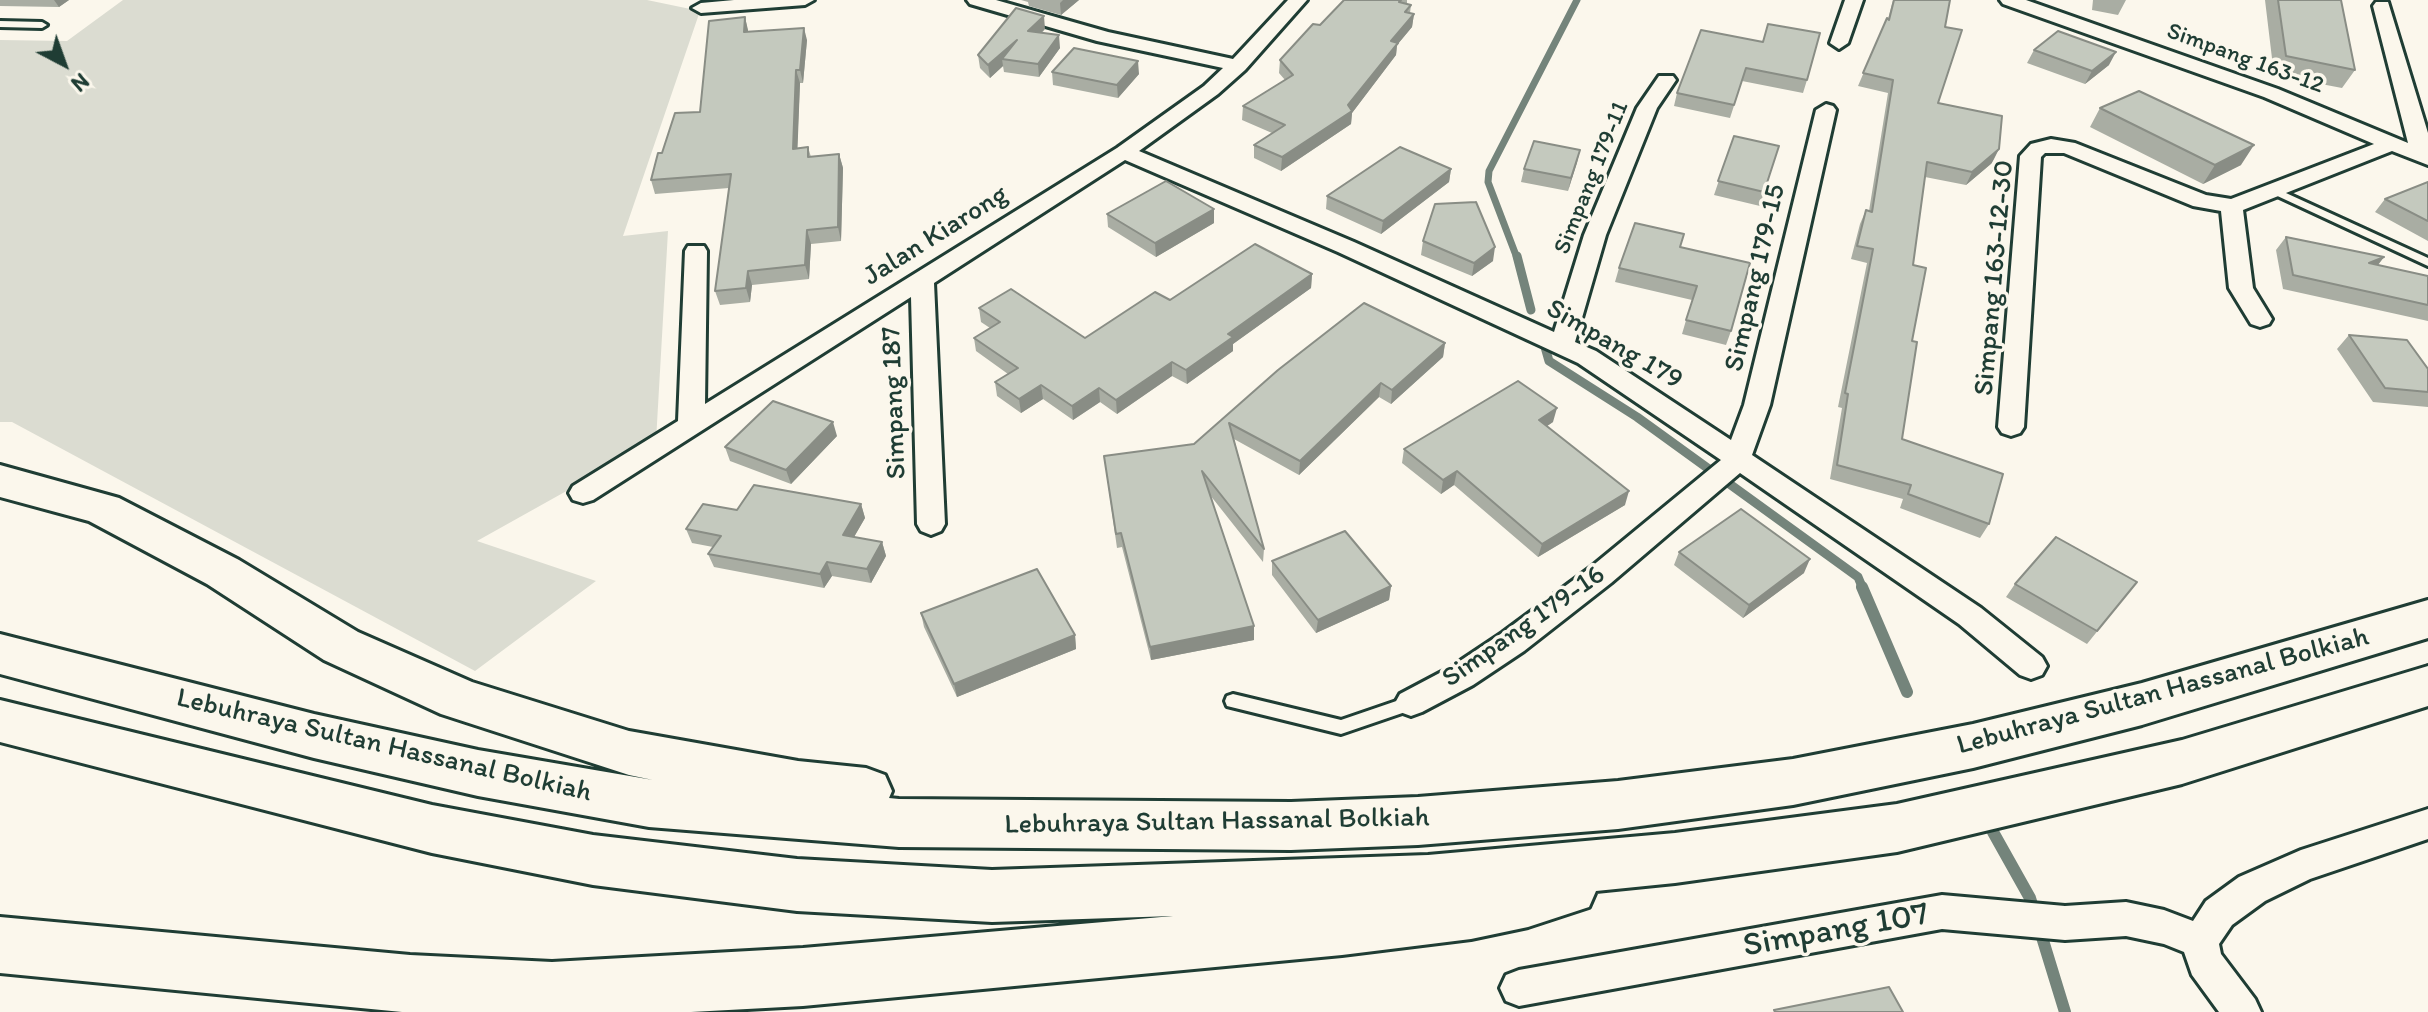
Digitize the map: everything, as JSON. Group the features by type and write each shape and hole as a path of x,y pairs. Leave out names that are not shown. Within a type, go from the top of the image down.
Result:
{"highway":[{"path":"0,481 103,509 223,572 341,646 459,699 629,753 798,784 1207,827"},
{"name":"Lebuhraya Sultan Hassanal Bolkiah","path":"0,654 314,736 478,773 649,803 899,823 1207,827 1418,821 1602,807 1793,782 1973,746 2127,708 2428,619"},
{"path":"0,721 432,829 593,860 797,885 992,896 1428,881 1675,858 1897,828 2182,762 2428,686"},
{"path":"0,945 410,984 552,991 694,985 1342,928 1528,901 1675,858"}],"street":[{"path":"701,8 805,0"},
{"path":"976,0 1104,37 1238,66"},
{"name":"Jalan Kiarong","path":"583,493 1124,152 1211,90 1238,66 1298,0"},
{"path":"1839,43 1854,0"},
{"name":"Simpang 163-12","path":"2009,0 2271,93 2423,157"},
{"name":"Simpang 163-12","path":"2382,6 2423,157"},
{"name":"Simpang 179-11","path":"1562,345 1595,235 1647,108 1666,80"},
{"name":"Simpang 179-15","path":"1738,457 1757,405 1826,110"},
{"path":"2260,319 2241,288 2231,206 2391,144"},
{"name":"Simpang 163-12-30","path":"2011,427 2031,156 2038,148 2051,145 2068,147 2201,201 2231,206"},
{"name":"Simpang 179","path":"1124,152 1346,247 1587,357 1970,616 2031,666"},
{"path":"691,425 696,251"},
{"name":"Simpang 187","path":"922,281 931,524"},
{"name":"Simpang 179-16","path":"1411,703 1462,676 1513,642 1699,494 1738,457"},
{"path":"2242,1012 2205,962 2200,941 2219,913 2252,889 2301,866 2428,824"},
{"name":"Simpang 107","path":"1519,988 1942,912 2065,923 2126,919 2164,927 2200,941"}],"lane":[{"path":"0,24 42,25"},
{"path":"2275,191 2428,262"},
{"name":"Simpang 179-16","path":"1233,701 1341,727 1411,703"}],"shaded area":[{"path":"123,0 647,0 700,11 623,236 668,231 656,441 477,541 596,581 475,671 12,422 0,422 0,40 67,41"}],"building":[{"path":"1344,0 1401,0 1399,2 1411,5 1405,12 1414,14 1391,41 1398,43 1348,105 1352,111 1282,157 1254,145 1285,125 1243,106 1293,75 1280,60 1313,24 1320,25"},
{"path":"1894,0 1950,0 1945,27 1962,30 1938,103 2002,116 1999,149 1972,172 1927,162 1913,265 1926,268 1912,341 1917,342 1902,439 2003,474 1989,524 1908,494 1911,485 1837,465 1848,394 1845,393 1873,249 1857,246 1866,210 1872,212 1893,80 1863,73 1887,18 1889,20"},
{"path":"2278,0 2341,0 2355,70 2286,56"},
{"path":"1016,8 1044,16 1028,31 1059,35 1038,64 1002,59 1017,40 988,65 978,55"},
{"path":"745,17 744,32 804,28 800,70 796,70 793,149 808,147 808,157 839,154 838,227 807,230 805,265 748,271 746,288 715,291 731,174 651,180 658,153 662,153 675,113 700,112 709,21"},
{"path":"1768,24 1820,33 1807,80 1746,68 1734,105 1677,93 1701,30 1763,42"},
{"path":"2058,31 2116,52 2092,71 2034,50"},
{"path":"1074,48 1138,61 1117,85 1052,72"},
{"path":"2139,91 2254,145 2215,165 2100,108"},
{"path":"1734,136 1779,146 1764,192 1718,181"},
{"path":"1534,141 1580,150 1571,178 1524,169"},
{"path":"1400,147 1451,169 1383,221 1327,196"},
{"path":"1166,181 1214,209 1155,243 1107,214"},
{"path":"2428,182 2428,221 2385,199"},
{"path":"1476,202 1495,247 1474,263 1423,241 1435,204"},
{"path":"1635,223 1684,234 1680,247 1750,263 1731,331 1686,320 1697,286 1619,268"},
{"path":"2286,237 2384,257 2369,263 2428,276 2428,305 2293,275"},
{"path":"1255,244 1312,274 1228,334 1233,337 1186,370 1172,362 1116,400 1099,388 1072,406 1041,385 1019,399 995,382 1018,368 974,338 1000,322 979,308 1011,289 1085,338 1155,292 1170,300"},
{"path":"1364,303 1445,343 1392,390 1381,383 1300,461 1229,423 1264,549 1202,471 1254,626 1150,647 1121,533 1116,534 1104,456 1194,444 1278,370"},
{"path":"2349,335 2407,340 2428,369 2428,392 2385,388"},
{"path":"1518,381 1557,408 1539,420 1629,491 1542,544 1457,471 1443,480 1404,449"},
{"path":"773,401 833,422 786,470 725,447"},
{"path":"754,485 861,504 843,535 882,542 867,569 827,562 820,574 708,554 721,536 686,529 703,504 737,510"},
{"path":"1741,509 1810,559 1749,605 1679,552"},
{"path":"1345,531 1391,586 1318,620 1272,561"},
{"path":"2056,537 2137,582 2097,631 2015,584"},
{"path":"1037,569 1075,635 954,684 921,613"},
{"path":"1889,987 1903,1012 1774,1010"}],"waterway":[{"path":"1517,258 1488,182 1489,171 1577,0"},
{"path":"1517,256 1531,310"},
{"path":"1545,347 1549,361 1637,417 1858,577 1863,589"},
{"path":"1862,587 1907,692"},
{"path":"1993,832 2030,898 2065,1012"}]}
